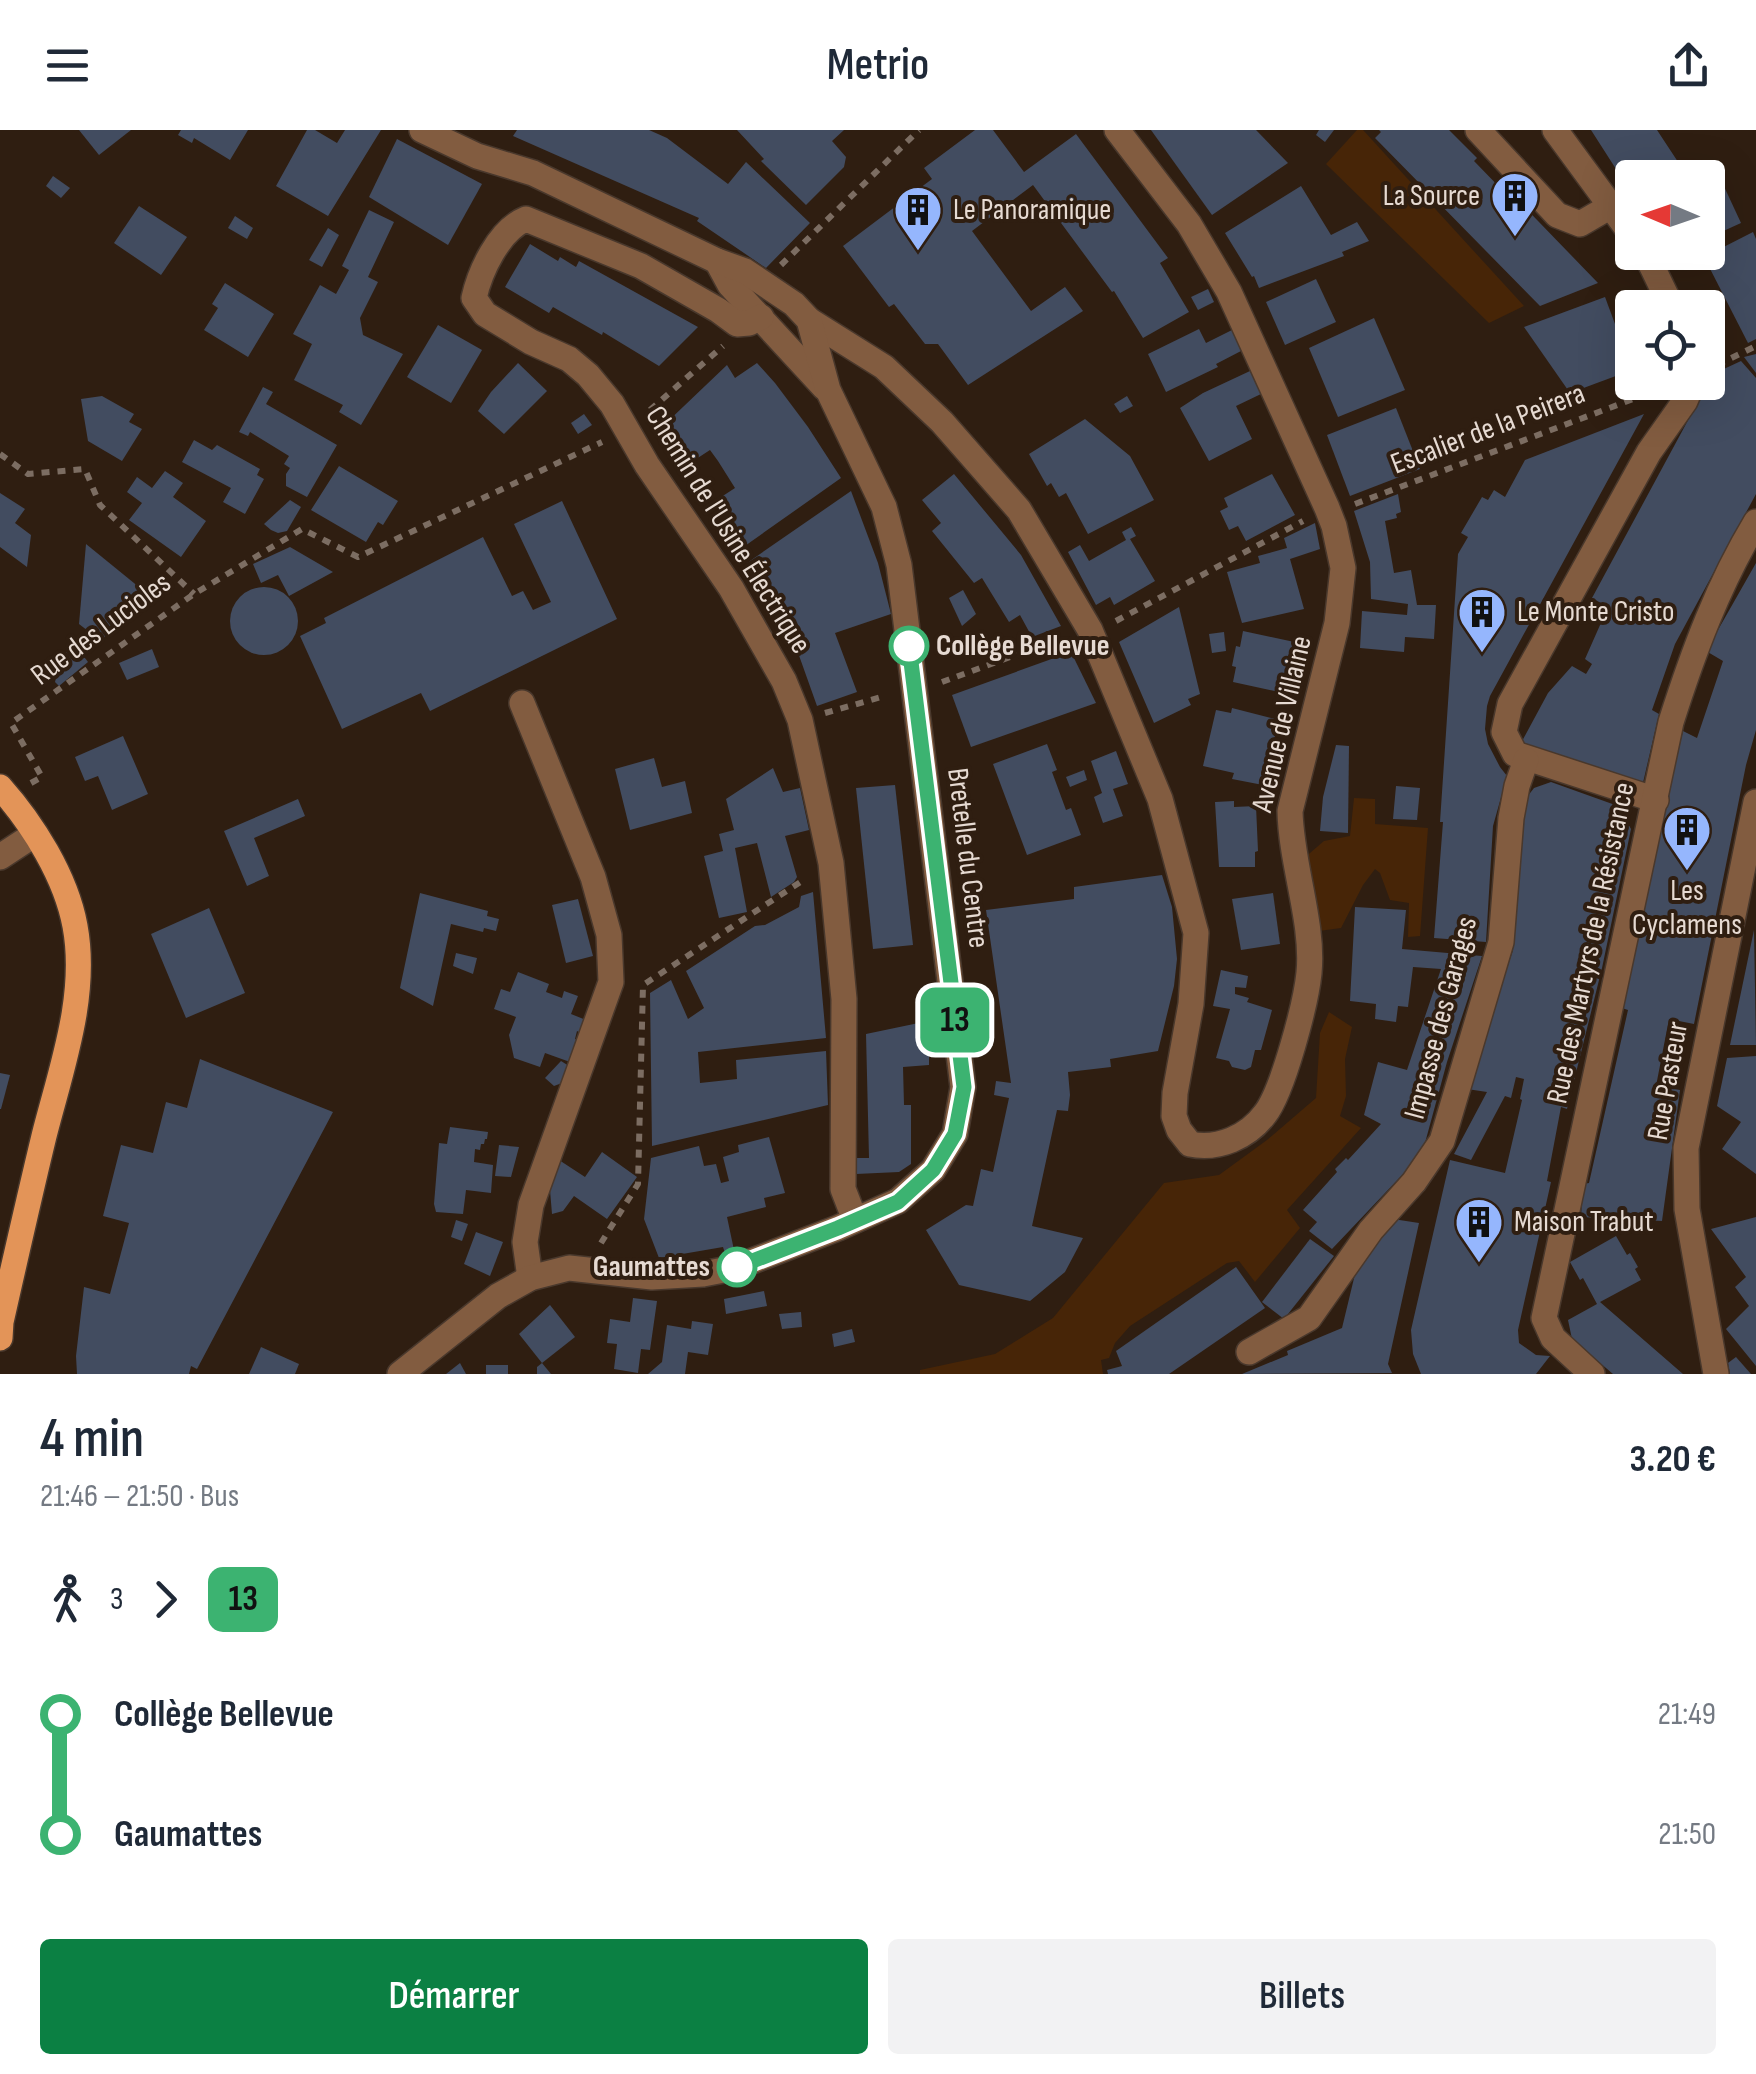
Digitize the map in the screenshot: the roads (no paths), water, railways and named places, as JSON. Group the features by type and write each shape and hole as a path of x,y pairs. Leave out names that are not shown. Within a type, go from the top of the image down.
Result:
{"main road":[{"path":"0,1338 74,1013 78,968 75,926 57,874 36,834 4,791"}],"street":[{"name":"Avenue de Villaine","path":"422,130 477,156 533,174 745,271 794,304 809,320 884,368 942,422 1019,510 1090,630 1160,799 1196,933 1191,1004 1174,1116 1190,1144 1204,1147 1244,1134 1266,1113 1300,1020 1309,973 1308,941 1290,837 1290,811 1338,624 1343,568 1330,517 1229,292 1189,224 1117,130"},
{"path":"1478,130 1557,215 1580,224 1611,206"},
{"path":"1555,130 1615,211"},
{"name":"Chemin de l'Usine Électrique","path":"761,317 737,324 641,266 526,219 514,224 489,258 478,278 474,298 484,314 530,342 569,359 612,404 688,528 732,588 784,682 800,720 831,863 844,998 843,1188 855,1220"},
{"name":"Avenue de Villaine","path":"717,261 730,285 828,390"},
{"path":"809,320 828,390"},
{"path":"828,390 830,374 837,363 849,354 866,356"},
{"name":"Bretelle du Centre","path":"400,1374 498,1296 530,1278 569,1268 652,1277 734,1268 898,1202 933,1170 955,1134 964,1087 899,565 884,507 828,390"},
{"path":"1656,800 1526,760 1515,754 1504,732 1510,704 1649,452 1685,400"},
{"name":"Rue des Martyrs de la Résistance","path":"1592,1374 1553,1338 1544,1318 1671,722 1696,646 1738,551 1756,522"},
{"path":"522,704 592,878 608,935 611,982 531,1204 525,1242 530,1278"},
{"name":"Impasse des Garages","path":"1250,1352 1309,1318 1371,1230 1414,1182 1442,1141 1501,942 1511,818 1526,760"},
{"name":"Rue Pasteur","path":"1716,1374 1686,1209 1686,1148 1756,802"},
{"path":"0,857 36,834"}],"place":[{"name":"La Source","path":"1515,238"},
{"name":"Le Panoramique","path":"918,252"},
{"name":"Collège Bellevue","path":"909,646"},
{"name":"Le Monte Cristo","path":"1482,654"},
{"name":"Les Cyclamens","path":"1687,872"},
{"name":"Maison Trabut","path":"1479,1264"},
{"name":"Gaumattes","path":"737,1267"}]}
